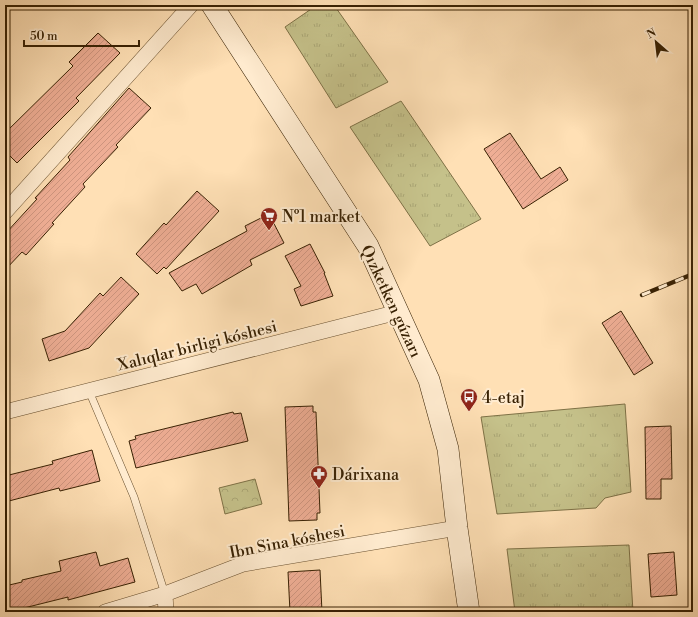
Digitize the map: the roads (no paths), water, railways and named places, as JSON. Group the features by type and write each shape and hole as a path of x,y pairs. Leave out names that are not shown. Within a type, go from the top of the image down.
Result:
{"street":[{"path":"5,212 191,5"},
{"name":"Qızketken gúzarı","path":"212,5 368,246 429,380 448,449 469,612"},
{"name":"Xalıqlar birligi kóshesi","path":"5,412 398,312"},
{"name":"Ibn Sina kóshesi","path":"105,612 165,594 243,564 457,528"},
{"path":"165,594 166,612"}],"lane":[{"path":"89,391 134,497 165,594"}],"railway":[{"path":"642,295 693,274"}],"place":[{"name":"№1 market","path":"269,231"},
{"name":"4-etaj","path":"469,412"},
{"name":"Dárixana","path":"319,489"}]}
